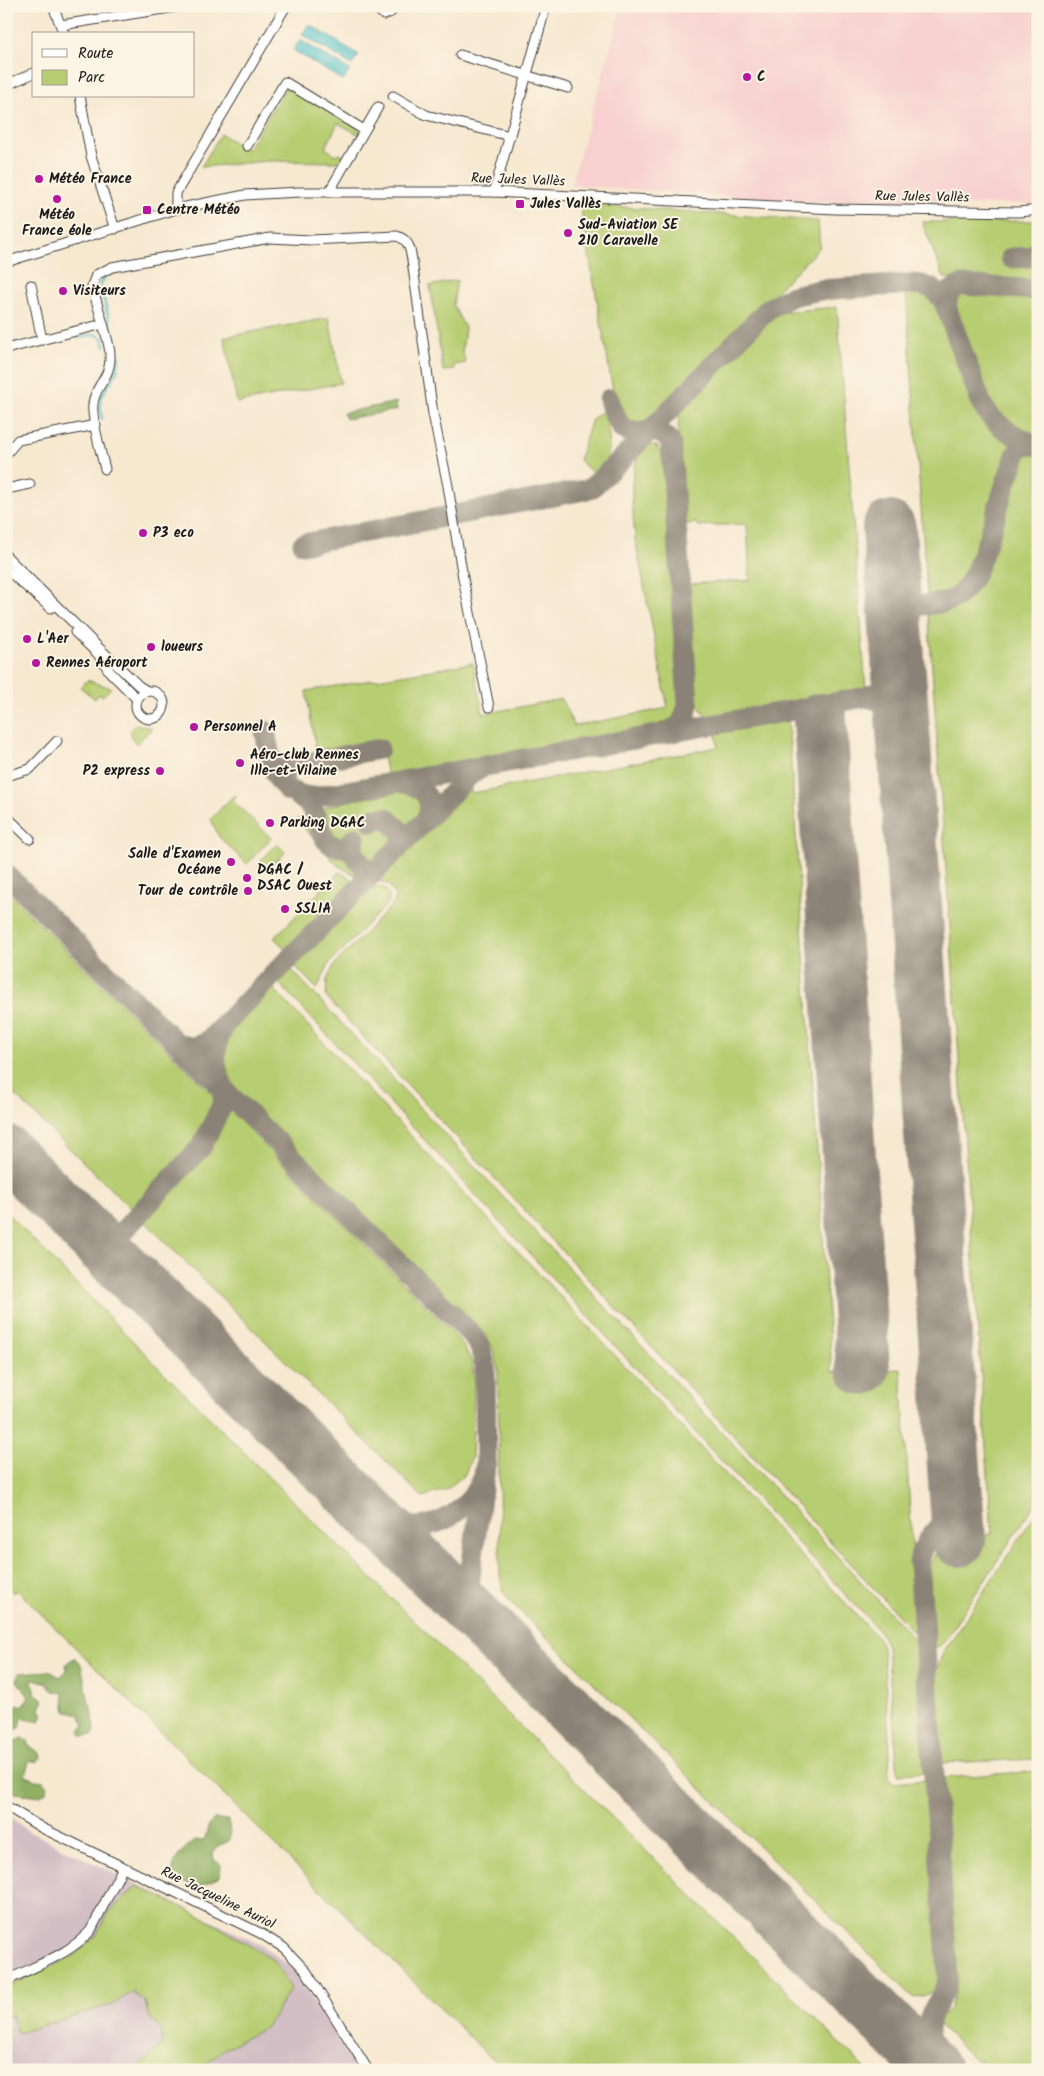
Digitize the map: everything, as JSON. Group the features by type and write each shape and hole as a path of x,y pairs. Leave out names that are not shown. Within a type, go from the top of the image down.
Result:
{"street":[{"path":"53,6 62,29 124,14 182,6"},
{"path":"176,209 176,192 286,6"},
{"path":"374,6 384,15 391,12 394,6"},
{"path":"494,192 546,6"},
{"path":"460,55 568,88"},
{"path":"6,85 32,74"},
{"path":"247,146 285,82 364,130"},
{"path":"393,96 426,115 510,136"},
{"path":"80,98 91,156 115,229"},
{"path":"329,192 378,107"},
{"name":"Rue Jules Vallès","path":"6,262 176,209 245,195 329,192 494,192 835,209 1019,212 1038,210"},
{"path":"104,469 92,408 94,396 111,362 110,351 92,286 96,275 112,267 270,238 311,240 397,236 408,242 426,354 433,414 448,486 462,578 489,707"},
{"path":"31,285 42,340"},
{"path":"6,349 103,324"},
{"path":"6,454 18,440 96,425"},
{"path":"6,489 30,484"},
{"path":"6,556 132,679 147,691"},
{"path":"6,569 48,604 98,654 110,672 137,699"},
{"path":"154,691 162,698 164,708 158,717 148,719 141,716 136,710 137,699 143,692 154,691"},
{"path":"6,776 30,769 57,741"},
{"path":"6,816 30,839"},
{"name":"Rue Jacqueline Auriol","path":"6,1806 36,1824 260,1933 284,1948 306,1971 368,2070"},
{"path":"6,1980 72,1947 84,1938 91,1930 123,1867"}],"shaded area":[{"name":"C","path":"622,6 1038,6 1038,203 960,205 812,202 571,185"},
{"path":"6,1813 28,1831 261,1945 292,1968 358,2070 6,2070"}],"green space":[{"path":"287,86 361,130 358,134 338,123 325,148 336,155 338,153 345,157 343,162 268,161 201,167 221,134 247,150"},
{"path":"580,204 818,221 820,247 650,420 638,422 625,416 615,402"},
{"path":"1038,221 1030,254 1017,256 1016,252 1005,253 1006,265 1017,264 1017,260 1033,259 1030,279 1019,285 944,278 922,222"},
{"path":"457,280 453,305 465,328 462,352 466,363 454,365 454,370 443,371 430,286"},
{"path":"965,290 1023,295 1038,294 1038,438 1002,420 990,408 954,304 956,294"},
{"path":"906,292 926,294 938,305 987,426 1020,447 1038,454 1038,1499 943,1643 937,1647 931,1647 926,1572 941,1542 979,1538 992,1533"},
{"path":"837,307 866,691 713,718 707,716 698,706 689,584 750,580 747,524 698,526 697,523 686,524 678,429 680,408 772,315 780,312"},
{"path":"329,318 341,383 237,403 224,337"},
{"path":"396,402 397,410 346,419 343,413"},
{"path":"603,411 608,429 609,453 602,468 595,475 579,460 592,419"},
{"path":"652,445 658,447 662,455 679,702 673,718 657,725 387,775 380,743 317,755 306,691 473,663 483,714 561,699 574,726 668,708 635,539 632,503 634,468 643,446"},
{"path":"87,680 111,688 103,696 99,694 95,699 80,687"},
{"path":"788,717 832,1372 901,1369 918,1637 700,1399 326,997 327,979 335,964 395,902 395,896 389,885 376,880 467,787 470,787 472,793 718,747 715,730"},
{"path":"136,724 152,728 137,744 132,739 130,730"},
{"path":"401,792 411,794 418,799 420,807 419,817 361,878 338,866 297,820 334,805"},
{"path":"236,796 233,801 271,838 247,864 219,837 211,819 232,797"},
{"path":"277,844 285,852 270,869 261,860"},
{"path":"339,872 356,881 287,950 274,938"},
{"path":"372,885 384,888 389,895 389,902 329,964 317,989 295,966"},
{"path":"6,891 214,1096 214,1110 208,1126 198,1142 171,1174 134,1212 6,1086"},
{"path":"292,970 917,1642 928,1772 898,1774 887,1646 880,1632 279,983"},
{"path":"273,988 878,1638 883,1649 890,1754 888,1778 893,1783 928,1780 941,1969 937,1986 930,1993 914,1998 509,1600 503,1591 500,1575 498,1371 493,1350 483,1331 236,1088 228,1071 225,1056 226,1043 239,1021"},
{"path":"227,1110 456,1336 464,1347 472,1362 474,1379 472,1457 465,1474 446,1490 422,1497 141,1218 207,1150 221,1116"},
{"path":"6,1212 169,1378 867,2070 503,2070 17,1590 13,1593 6,1586"},
{"path":"1038,1510 1038,1759 941,1763 939,1762 933,1669 937,1668 943,1653"},
{"path":"75,1658 81,1664 89,1703 92,1707 95,1732 92,1735 81,1735 80,1731 84,1725 79,1714 66,1712 63,1693 53,1691 47,1683 34,1679 32,1682 35,1693 44,1700 40,1709 43,1715 40,1721 22,1718 20,1727 10,1734 14,1741 23,1738 40,1753 41,1758 38,1761 29,1762 25,1775 35,1780 44,1781 48,1786 46,1792 41,1796 6,1790 6,1715 13,1714 13,1710 18,1704 23,1706 29,1697 17,1681 19,1673 49,1671 60,1677 67,1670 66,1665 69,1661"},
{"path":"1038,1771 1038,2070 1013,2070 975,2060 936,2022 950,2008 956,1991 941,1778"},
{"path":"214,1819 229,1820 230,1836 228,1842 220,1845 213,1852 214,1860 221,1865 220,1877 196,1888 174,1878 173,1866 178,1856 195,1840 204,1841 208,1827"},
{"path":"137,1886 205,1918 273,1960 291,1988 267,2027 224,2049 199,2070 134,2070 140,2068 140,2065 162,2045 161,2032 148,2015 145,2001 131,1992 114,2004 18,2033 11,2015 6,2017 6,1988 75,1955 96,1936 107,1914"}],"water":[{"path":"309,24 359,55 352,65 302,35"},
{"path":"300,40 350,70 343,81 293,50"}],"waterway":[{"path":"102,419 100,399 117,371 119,359 100,284 106,275 116,271"},
{"path":"78,338 95,334 102,338 105,346"}],"taxiway":[{"path":"1011,258 1032,257 1037,252"},
{"path":"303,544 590,489 623,458 768,309 792,296 820,290 910,284 922,285 933,289 944,301 982,405 999,425 1038,446"},
{"path":"946,307 949,292 961,285 1038,290"},
{"path":"609,399 622,429 636,432 656,432 667,437 671,444 688,704 686,714 679,726 666,733"},
{"path":"896,629 900,618 911,607 951,600 969,584 985,549 1017,452 1024,445 1036,445"},
{"path":"893,584 900,600 911,606"},
{"path":"866,697 878,692 887,684 899,663"},
{"path":"265,731 276,776 290,790 300,795 314,797 866,697 879,701 890,708 898,718 903,731"},
{"path":"288,791 282,777 290,766 379,749"},
{"path":"177,1043 192,1048 206,1043 471,774 480,769"},
{"path":"401,783 415,786 425,794 430,806 425,821"},
{"path":"296,795 311,808 323,835 330,844 344,848 355,838"},
{"path":"372,822 376,818 386,818 400,831 403,839 398,849"},
{"path":"355,838 352,851 368,873 364,883"},
{"path":"6,874 471,1334 480,1347 485,1365 486,1461 469,1584 475,1608 492,1633"},
{"path":"83,1228 104,1235 113,1235 124,1230 202,1146 223,1103 223,1089 217,1073 215,1057 218,1040 223,1028"},
{"path":"124,1230 117,1249 124,1268"},
{"path":"357,1499 374,1514 395,1524 410,1527 424,1526 451,1516 472,1496 480,1483"},
{"path":"936,2070 929,2049 928,2027 932,2013 944,1992 948,1977 919,1562 924,1546 929,1539 939,1526 957,1509"}],"runway":[{"path":"889,528 959,1540"},
{"path":"820,720 863,1368"},
{"path":"6,1152 934,2070"}],"place":[{"name":"C","path":"747,77"},
{"name":"Météo France","path":"39,179"},
{"name":"Météo France éole","path":"57,199"},
{"name":"Jules Vallès","path":"520,204"},
{"name":"Centre Météo","path":"147,210"},
{"name":"Sud-Aviation SE 210 Caravelle","path":"568,233"},
{"name":"Visiteurs","path":"63,291"},
{"name":"P3 eco","path":"143,533"},
{"name":"L'Aer","path":"27,639"},
{"name":"loueurs","path":"151,647"},
{"name":"Rennes Aéroport","path":"36,663"},
{"name":"Personnel A","path":"194,727"},
{"name":"Aéro-club Rennes Ille-et-Vilaine","path":"240,763"},
{"name":"P2 express","path":"160,771"},
{"name":"Parking DGAC","path":"270,823"},
{"name":"Salle d'Examen Océane","path":"231,862"},
{"name":"DGAC / DSAC Ouest","path":"247,878"},
{"name":"Tour de contrôle","path":"248,891"},
{"name":"SSLIA","path":"285,909"}]}
